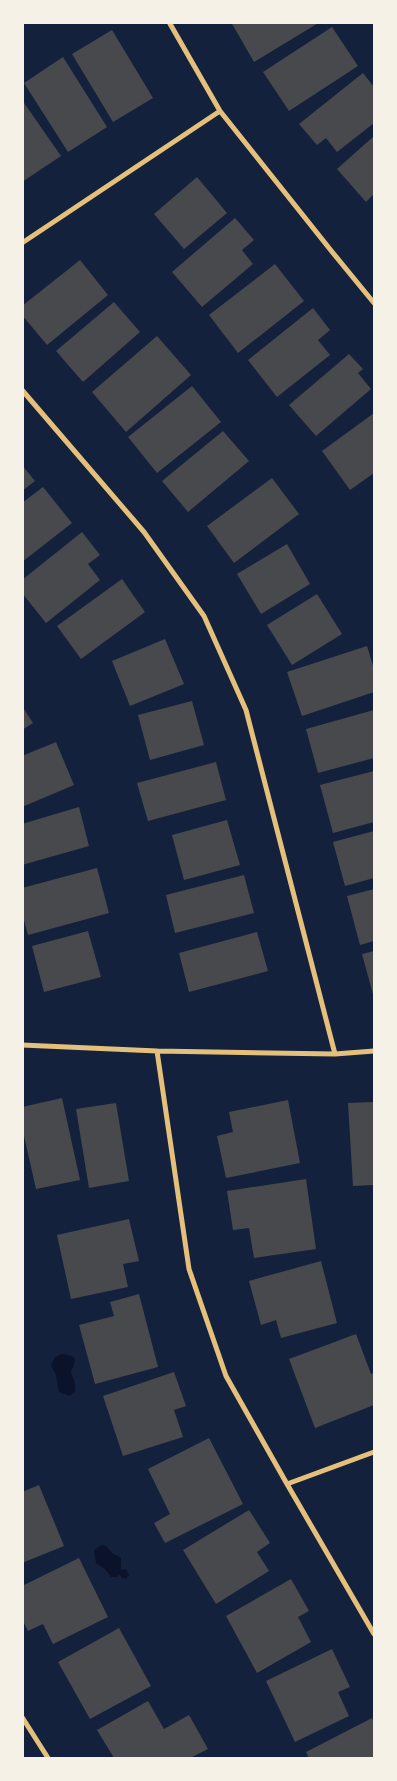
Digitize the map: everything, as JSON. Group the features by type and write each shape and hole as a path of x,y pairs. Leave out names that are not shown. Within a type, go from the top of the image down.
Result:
{"street":[{"path":"168,22 220,111 374,303"},
{"path":"22,243 220,111"},
{"path":"22,390 144,532 204,616 246,710 335,1054"},
{"path":"22,1045 157,1051 335,1054 374,1051"},
{"path":"157,1051 189,1269 226,1376 374,1634"},
{"path":"287,1484 374,1452"},
{"path":"22,1717 48,1758"}],"water":[{"path":"62,1354 72,1356 75,1359 71,1373 75,1384 75,1392 70,1396 59,1392 56,1375 51,1365 55,1357"},
{"path":"102,1545 121,1558 121,1570 126,1569 129,1575 126,1579 122,1578 119,1574 117,1577 111,1577 106,1570 96,1563 94,1550"}],"building":[{"path":"231,22 320,22 254,62"},
{"path":"332,27 358,66 289,111 263,72"},
{"path":"112,30 153,98 113,122 72,54"},
{"path":"63,57 107,127 68,152 24,83"},
{"path":"363,73 374,87 374,123 337,152 326,138 317,145 299,124"},
{"path":"22,100 61,156 22,182"},
{"path":"374,136 374,194 366,202 337,169"},
{"path":"197,177 227,213 184,249 154,214"},
{"path":"235,218 254,240 242,250 253,264 202,307 172,272"},
{"path":"80,260 108,295 47,345 22,315 22,306"},
{"path":"275,264 304,301 238,353 209,315"},
{"path":"114,302 140,332 83,382 56,351"},
{"path":"313,308 330,330 318,340 330,355 277,397 248,360"},
{"path":"157,336 191,375 126,432 92,392"},
{"path":"349,354 363,369 358,373 371,389 316,436 289,405"},
{"path":"192,386 221,422 157,473 128,437"},
{"path":"374,413 374,473 350,490 322,451"},
{"path":"223,431 249,461 188,512 162,481"},
{"path":"22,465 35,481 22,491"},
{"path":"272,478 299,514 234,563 207,526"},
{"path":"43,487 72,523 22,562 22,503"},
{"path":"82,532 100,555 88,564 100,580 46,623 22,593 22,580"},
{"path":"287,544 310,584 261,614 237,574"},
{"path":"122,579 145,612 81,659 57,626"},
{"path":"317,594 342,634 292,665 267,625"},
{"path":"165,639 184,684 130,706 112,661"},
{"path":"367,646 374,669 374,692 302,716 287,672"},
{"path":"192,701 204,745 150,760 138,715"},
{"path":"22,706 33,723 22,730"},
{"path":"374,710 374,758 318,773 306,729"},
{"path":"56,742 74,785 22,807 22,756"},
{"path":"216,762 226,800 148,821 137,783"},
{"path":"374,771 374,822 333,833 320,785"},
{"path":"79,807 89,846 22,865 22,824"},
{"path":"227,820 240,865 184,880 172,835"},
{"path":"374,831 374,878 345,886 333,842"},
{"path":"97,868 109,913 28,935 22,913 22,888"},
{"path":"244,875 254,913 175,933 166,895"},
{"path":"374,889 374,941 360,945 347,896"},
{"path":"88,931 101,977 44,992 32,946"},
{"path":"257,932 268,971 189,992 179,953"},
{"path":"374,951 374,998 362,954"},
{"path":"62,1098 80,1180 36,1189 22,1127 22,1107"},
{"path":"288,1100 300,1163 226,1178 217,1136 233,1132 229,1112"},
{"path":"374,1102 374,1185 353,1186 348,1103"},
{"path":"116,1103 129,1181 89,1188 76,1109"},
{"path":"306,1179 316,1249 254,1258 249,1228 233,1230 227,1191"},
{"path":"129,1219 139,1261 123,1264 128,1287 71,1299 57,1235"},
{"path":"321,1261 337,1323 281,1338 276,1320 261,1325 249,1281"},
{"path":"139,1294 158,1367 95,1384 79,1325 114,1316 110,1302"},
{"path":"356,1334 371,1374 374,1373 374,1405 315,1428 289,1359"},
{"path":"174,1372 186,1406 174,1410 183,1437 123,1456 103,1396"},
{"path":"209,1438 243,1504 165,1543 154,1523 170,1514 148,1469"},
{"path":"39,1485 64,1546 22,1563 22,1492"},
{"path":"249,1510 270,1543 257,1552 269,1571 216,1604 183,1550"},
{"path":"79,1558 108,1617 53,1644 43,1624 28,1631 22,1619 22,1586"},
{"path":"291,1579 309,1611 298,1617 311,1642 257,1673 226,1616"},
{"path":"119,1628 151,1686 90,1719 58,1662"},
{"path":"332,1649 350,1687 338,1692 349,1716 295,1742 266,1681"},
{"path":"148,1701 164,1729 189,1715 208,1749 190,1758 114,1758 97,1730"},
{"path":"372,1718 374,1723 374,1758 309,1758 306,1752"}]}
